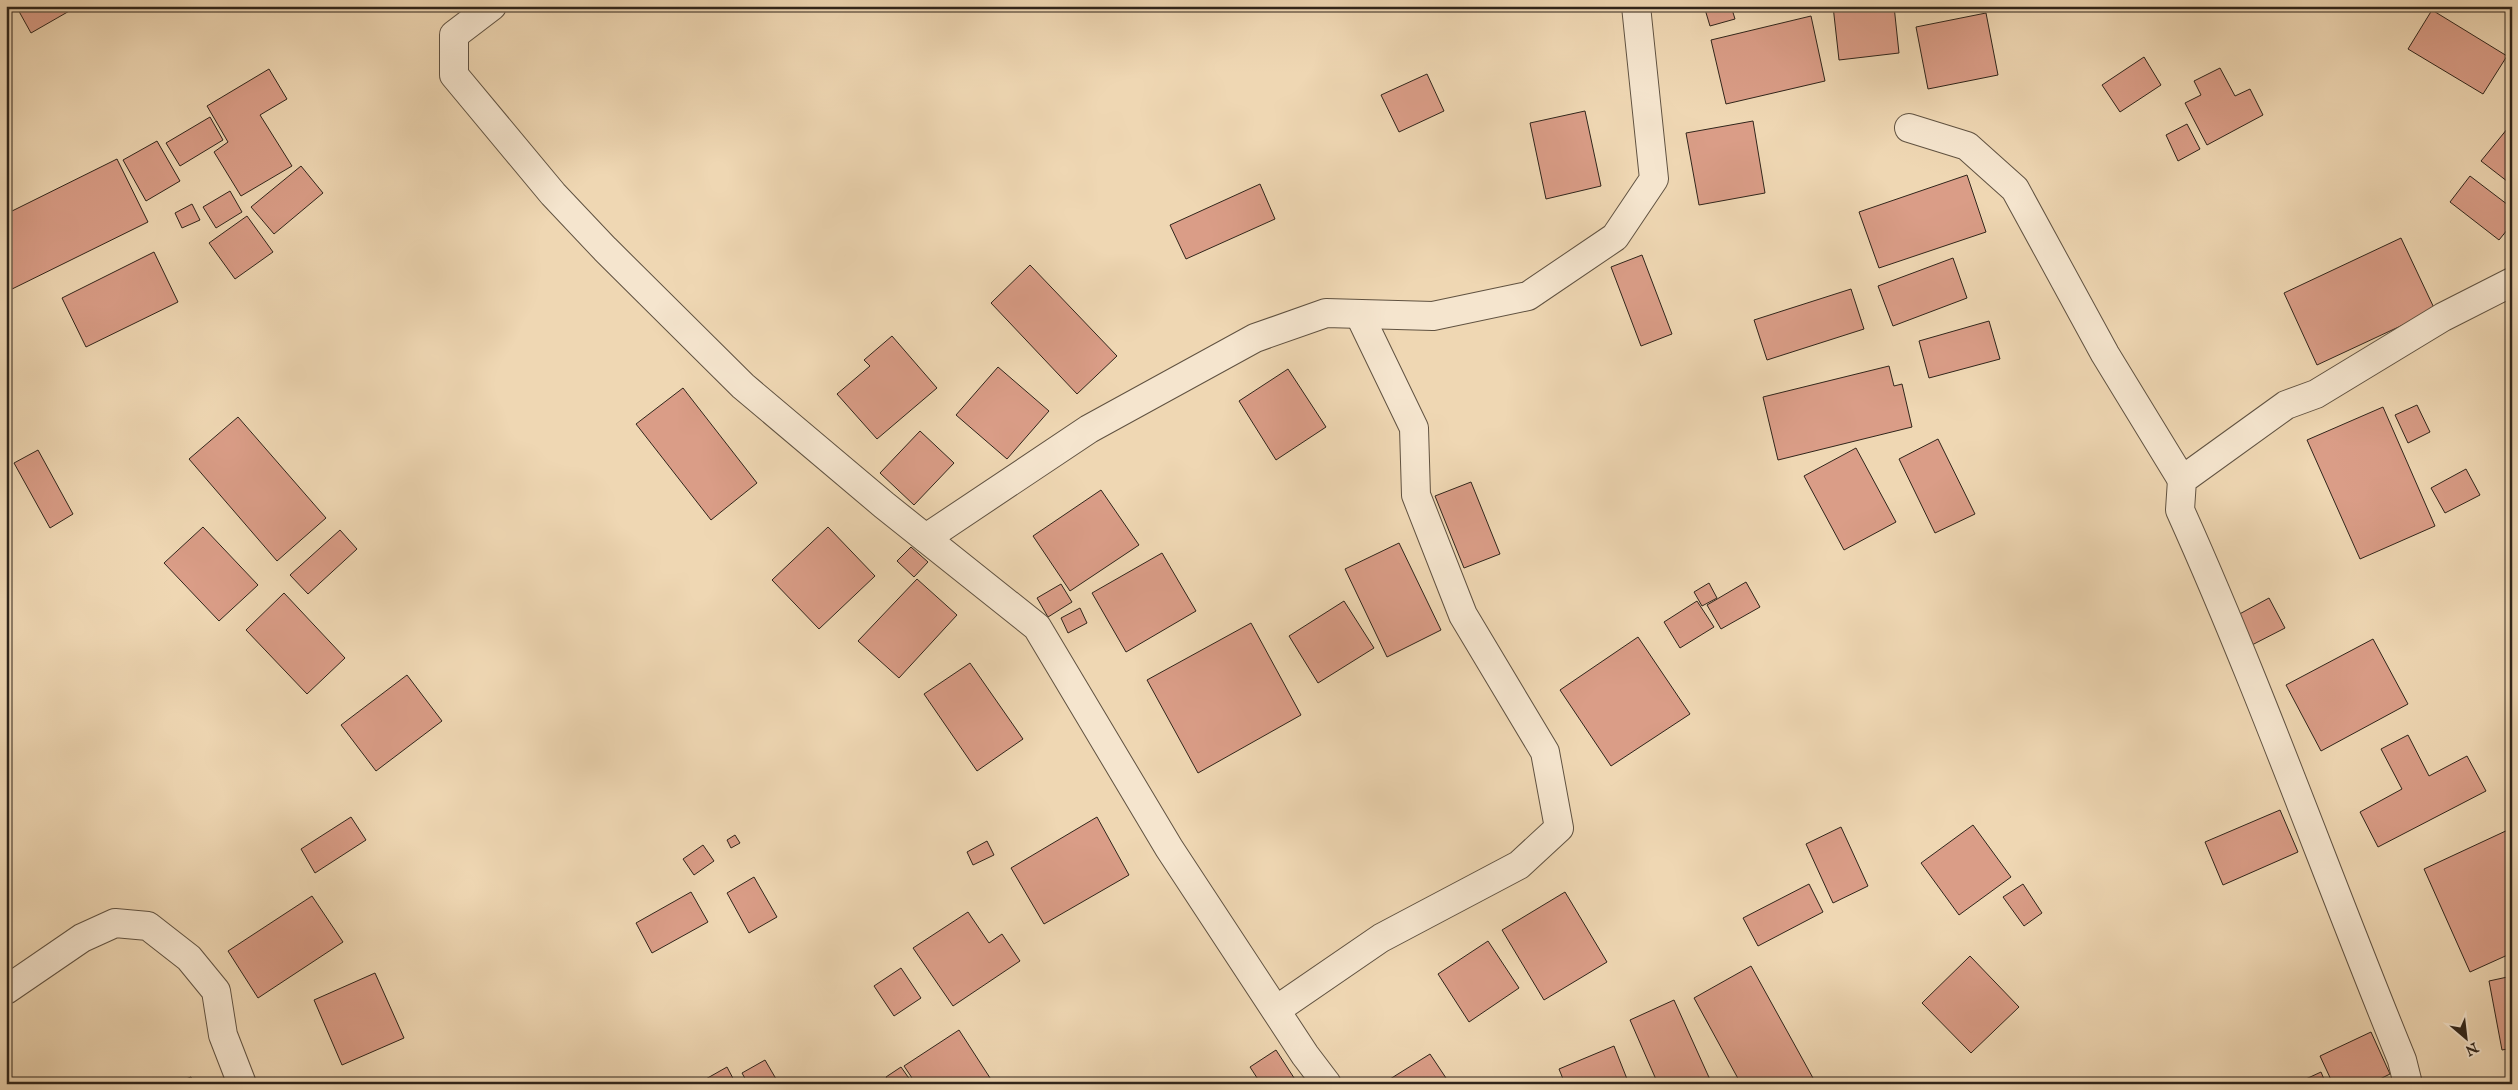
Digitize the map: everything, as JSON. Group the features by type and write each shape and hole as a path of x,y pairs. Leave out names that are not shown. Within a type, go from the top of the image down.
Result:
{"street":[{"path":"492,6 454,35 454,75 554,194 743,386 926,538 1037,627 1169,848 1327,1084"},
{"path":"926,538 1089,429 1255,338 1326,313 1433,316 1528,296 1615,237 1654,179 1636,6"},
{"path":"1909,128 1966,146 2015,189 2105,354 2182,480 2180,510 2263,704 2307,825 2402,1060 2408,1084"},
{"path":"2182,480 2286,404 2316,394 2444,317 2512,282"},
{"path":"1276,1010 1381,938 1519,865 1559,828 1545,752 1463,615 1416,495 1414,428 1360,314"},
{"path":"6,990 82,938 115,922 148,926 189,958 216,991 224,1035 242,1084"}],"building":[{"path":"16,6 78,6 31,33"},
{"path":"1704,6 1731,6 1735,19 1710,26"},
{"path":"1833,6 1894,6 1899,53 1839,60"},
{"path":"2432,10 2507,56 2483,94 2408,49"},
{"path":"1986,13 1998,75 1928,89 1916,27"},
{"path":"1811,16 1825,81 1726,104 1711,40"},
{"path":"2144,57 2161,85 2120,112 2102,85"},
{"path":"2220,68 2235,96 2250,89 2263,115 2207,145 2185,103 2201,95 2194,81"},
{"path":"269,69 287,99 260,115 292,166 241,196 214,152 228,142 207,106"},
{"path":"1427,74 1444,111 1399,132 1381,95"},
{"path":"1585,111 1601,186 1546,199 1530,123"},
{"path":"210,117 223,140 180,166 166,143"},
{"path":"1753,121 1765,193 1699,205 1686,133"},
{"path":"2512,123 2512,185 2481,161"},
{"path":"2187,124 2200,149 2178,161 2166,135"},
{"path":"157,141 180,181 146,201 123,160"},
{"path":"117,159 148,222 6,292 6,214"},
{"path":"301,166 323,193 274,234 251,207"},
{"path":"1967,175 1986,232 1879,268 1859,212"},
{"path":"2470,176 2512,208 2512,224 2499,240 2450,202"},
{"path":"1260,184 1275,219 1186,259 1170,225"},
{"path":"230,191 242,212 216,228 203,207"},
{"path":"192,204 200,220 182,228 175,213"},
{"path":"247,216 273,252 235,279 209,243"},
{"path":"2401,238 2435,310 2317,365 2284,293"},
{"path":"154,252 178,302 86,347 62,298"},
{"path":"1642,255 1672,334 1641,346 1611,267"},
{"path":"1953,258 1967,298 1893,326 1878,286"},
{"path":"1030,265 1117,356 1077,394 991,303"},
{"path":"1851,289 1864,329 1767,360 1754,320"},
{"path":"1989,321 2000,359 1929,378 1919,341"},
{"path":"892,336 937,388 877,439 837,394 870,366 864,360"},
{"path":"1889,366 1894,386 1902,384 1912,427 1778,460 1763,397"},
{"path":"998,367 1049,411 1007,459 956,415"},
{"path":"1288,369 1326,427 1276,460 1239,401"},
{"path":"683,388 757,483 711,520 636,424"},
{"path":"2417,405 2430,432 2408,443 2395,415"},
{"path":"2383,407 2435,526 2360,559 2307,440"},
{"path":"238,417 326,518 277,561 189,459"},
{"path":"920,431 954,463 914,505 880,473"},
{"path":"1938,439 1975,514 1935,533 1899,459"},
{"path":"1856,448 1896,522 1844,550 1804,476"},
{"path":"38,450 73,514 50,528 14,463"},
{"path":"2466,469 2480,495 2445,513 2431,488"},
{"path":"1471,482 1500,554 1464,568 1435,496"},
{"path":"1101,490 1139,545 1070,591 1033,536"},
{"path":"203,527 258,585 219,621 164,563"},
{"path":"828,527 875,576 819,629 772,580"},
{"path":"340,530 357,549 308,594 290,575"},
{"path":"1399,543 1441,630 1387,657 1345,569"},
{"path":"911,547 928,562 914,577 897,561"},
{"path":"1162,553 1196,611 1126,652 1092,593"},
{"path":"917,579 957,615 899,678 858,641"},
{"path":"1746,582 1760,607 1721,629 1707,605"},
{"path":"1709,583 1717,598 1702,606 1694,592"},
{"path":"1061,584 1072,602 1048,617 1037,598"},
{"path":"284,593 345,658 307,694 246,630"},
{"path":"2269,598 2285,628 2250,646 2234,617"},
{"path":"1344,601 1374,648 1318,683 1289,636"},
{"path":"1697,601 1714,627 1680,648 1664,622"},
{"path":"1080,608 1087,623 1068,633 1061,618"},
{"path":"1251,623 1301,715 1198,773 1147,680"},
{"path":"1638,637 1690,714 1611,766 1560,690"},
{"path":"2373,639 2408,704 2321,751 2286,685"},
{"path":"970,663 1023,739 977,771 924,694"},
{"path":"407,675 442,721 376,771 341,725"},
{"path":"2408,735 2429,776 2467,756 2486,791 2378,847 2360,812 2402,789 2381,749"},
{"path":"2280,810 2298,852 2223,885 2205,842"},
{"path":"351,817 366,840 315,873 301,849"},
{"path":"1097,817 1129,875 1044,924 1011,868"},
{"path":"1973,825 2011,877 1959,915 1921,863"},
{"path":"1841,827 1868,886 1833,903 1806,844"},
{"path":"2510,829 2512,953 2470,972 2424,869"},
{"path":"735,835 740,843 731,848 727,840"},
{"path":"987,841 994,855 973,865 967,852"},
{"path":"703,845 714,861 694,875 683,859"},
{"path":"754,877 777,917 749,933 727,893"},
{"path":"1809,884 1823,912 1758,946 1743,918"},
{"path":"2023,884 2042,913 2024,926 2003,897"},
{"path":"691,892 708,922 652,953 636,923"},
{"path":"1565,892 1607,962 1544,1000 1502,930"},
{"path":"312,896 343,942 258,998 228,951"},
{"path":"968,912 989,943 1002,934 1020,961 953,1006 913,948"},
{"path":"1488,941 1519,988 1469,1022 1438,974"},
{"path":"1970,956 2019,1007 1971,1053 1922,1003"},
{"path":"1751,966 1813,1078 1803,1084 1741,1084 1694,998"},
{"path":"901,968 921,998 894,1016 874,986"},
{"path":"375,973 404,1038 342,1065 314,1000"},
{"path":"2512,976 2512,1048 2502,1050 2489,981"},
{"path":"1674,1000 1712,1084 1658,1084 1630,1020"},
{"path":"959,1030 994,1084 916,1084 904,1066"},
{"path":"2371,1032 2390,1074 2370,1084 2333,1084 2320,1056"},
{"path":"1614,1046 1629,1084 1565,1084 1559,1069"},
{"path":"1276,1050 1298,1084 1261,1084 1250,1067"},
{"path":"1430,1054 1450,1084 1382,1084"},
{"path":"765,1060 779,1084 748,1084 742,1073"},
{"path":"727,1067 736,1084 697,1084"},
{"path":"901,1067 913,1084 891,1084 886,1077"},
{"path":"2321,1072 2326,1084 2295,1084"},
{"path":"191,1077 194,1084 173,1084"}]}
